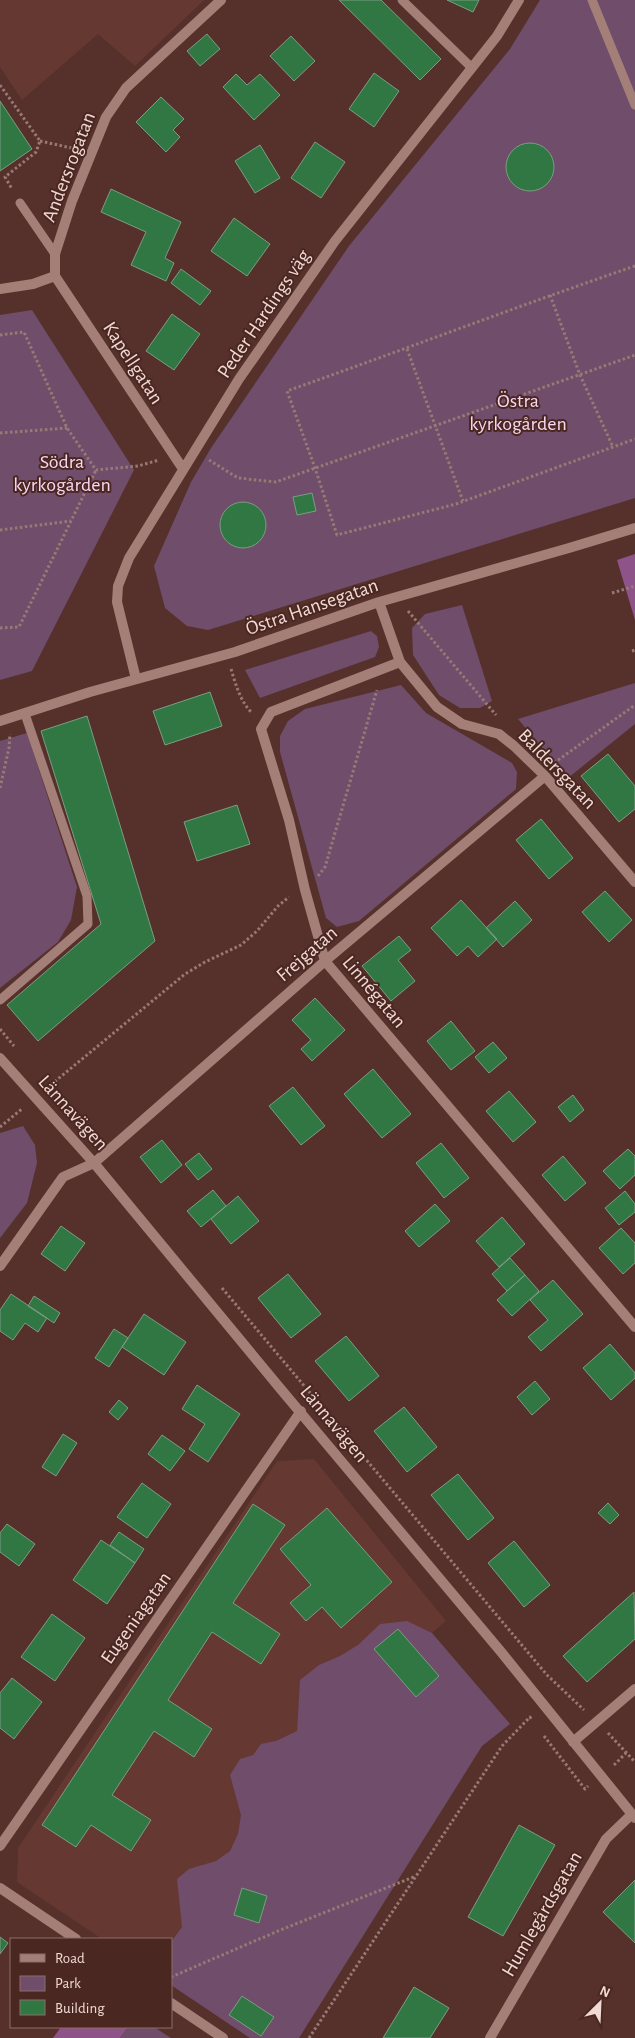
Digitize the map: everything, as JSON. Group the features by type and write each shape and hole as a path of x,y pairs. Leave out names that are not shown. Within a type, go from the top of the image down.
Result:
{"street":[{"name":"Andersrogatan","path":"55,276 55,254 72,201 106,117 126,88 221,0"},
{"name":"Peder Hardings väg","path":"136,679 117,602 118,586 129,558 239,379 335,241 497,36 519,0"},
{"path":"0,289 33,284 55,276"},
{"name":"Kapellgatan","path":"55,276 183,468"},
{"name":"Östra Hansegatan","path":"3,720 136,679 235,652 380,602 635,528"},
{"name":"Baldersgatan","path":"380,602 400,662 437,707 462,724 499,734 514,746 545,776 635,882"},
{"path":"264,722 271,712 400,662"},
{"name":"Linnégatan","path":"264,722 261,729 262,735 289,820 305,890 325,961 635,1327"},
{"name":"Frejgatan","path":"0,1266 63,1177 94,1162 325,961 545,776"},
{"name":"Lännavägen","path":"0,1058 94,1162 502,1653 633,1816"},
{"name":"Eugeniagatan","path":"0,1846 301,1411"},
{"path":"574,1742 635,1688"},
{"name":"Humlegårdsgatan","path":"490,2038 606,1839 633,1816"},
{"path":"0,1888 75,1938"},
{"path":"172,2004 224,2038"}],"lane":[{"path":"402,0 472,68"},
{"path":"592,0 635,105"},
{"path":"20,203 55,254"},
{"path":"0,1000 88,924 87,896 25,714"}],"path":[{"path":"0,85 40,141 92,153"},
{"path":"20,203 5,177 36,152 40,141"},
{"path":"635,266 286,391 315,468 337,535 463,502 635,439"},
{"path":"550,295 580,375 613,447"},
{"path":"0,335 24,332 67,428 96,470"},
{"path":"407,349 463,502"},
{"path":"194,451 238,478 276,482 635,355"},
{"path":"0,433 67,428"},
{"path":"96,470 138,466 174,456"},
{"path":"0,628 19,627 96,470"},
{"path":"0,530 71,521"},
{"path":"612,593 635,586"},
{"path":"408,611 501,722"},
{"path":"230,664 245,707 264,722"},
{"path":"0,1127 185,974 241,945 257,931 286,898 305,890 324,867 378,686"},
{"path":"545,776 556,760 635,706"},
{"path":"0,788 9,748 10,734 3,720"},
{"path":"0,1029 18,1050"},
{"path":"43,1079 55,1094"},
{"path":"221,1287 547,1675 575,1703 598,1722 635,1762"},
{"path":"309,2038 502,1746 530,1717"},
{"path":"172,1976 278,1930 417,1875"}],"shaded area":[{"path":"0,0 204,0 135,66 98,34 22,100 0,67"},
{"path":"635,554 635,620 617,560"},
{"path":"314,1459 446,1621 432,1633 510,1724 482,1746 299,2038 250,2038 172,1986 172,1938 101,1938 17,1882 18,1848 277,1461"},
{"path":"60,2028 127,2028 120,2038 53,2038"}],"green space":[{"name":"Östra kyrkogården","path":"540,0 635,0 635,498 208,630 187,626 165,608 154,566 191,482 211,448 349,246 510,49"},
{"name":"Södra kyrkogården","path":"32,310 134,470 32,671 0,680 0,315"},
{"path":"462,605 492,701 480,708 460,708 439,695 413,655 412,628 425,614"},
{"path":"371,631 377,636 379,647 375,657 260,698 245,670"},
{"path":"635,683 635,724 568,778 518,719"},
{"path":"401,685 426,713 512,763 517,772 516,789 359,921 337,927 326,918 280,752 280,736 288,721 305,709"},
{"path":"27,733 77,887 71,920 58,942 0,988 0,741"},
{"path":"23,1126 35,1145 37,1163 27,1203 0,1238 0,1133"},
{"path":"407,1621 432,1633 510,1724 482,1746 299,2038 250,2038 172,1986 172,1941 182,1927 177,1879 189,1869 216,1861 230,1851 238,1834 241,1815 230,1775 240,1759 253,1755 261,1744 276,1741 297,1731 300,1680 319,1665 340,1656 358,1645 380,1624"},
{"path":"127,2028 156,2028 171,2038 120,2038"}],"building":[{"path":"339,0 381,0 441,59 420,80"},
{"path":"447,0 479,0 473,12"},
{"path":"207,34 220,49 200,66 187,51"},
{"path":"291,36 315,61 294,81 270,56"},
{"path":"374,73 399,91 374,127 349,109"},
{"path":"236,74 247,85 260,74 280,95 254,120 223,87"},
{"path":"161,97 184,119 173,130 180,137 166,152 136,122"},
{"path":"0,101 32,149 0,171"},
{"path":"315,142 345,162 321,198 291,178"},
{"path":"525,143 535,143 547,150 554,162 554,172 547,184 535,191 525,191 517,187 510,180 506,172 506,162 510,154 517,147"},
{"path":"260,145 280,178 255,193 235,161"},
{"path":"111,189 181,222 165,258 174,263 166,281 131,265 146,232 101,212"},
{"path":"234,218 270,244 247,276 211,251"},
{"path":"181,269 211,291 200,305 171,283"},
{"path":"172,314 200,334 174,370 146,351"},
{"path":"312,493 316,511 297,515 293,497"},
{"path":"243,502 256,506 262,512 266,525 262,538 256,544 243,548 230,544 224,538 220,525 224,512 230,506"},
{"path":"210,692 222,726 165,745 153,711"},
{"path":"87,716 155,941 38,1041 7,1005 101,924 41,731"},
{"path":"608,754 635,786 635,809 619,822 581,776"},
{"path":"237,805 250,844 197,861 184,822"},
{"path":"541,819 573,858 549,879 516,840"},
{"path":"605,891 632,920 609,942 582,912"},
{"path":"461,900 497,939 478,957 468,946 457,956 431,928"},
{"path":"515,901 532,920 503,947 486,928"},
{"path":"399,936 411,950 398,960 415,981 391,1001 362,966"},
{"path":"315,998 345,1030 312,1061 301,1049 311,1040 292,1020"},
{"path":"451,1021 475,1051 451,1070 427,1041"},
{"path":"493,1042 507,1058 489,1073 475,1057"},
{"path":"373,1069 411,1114 382,1138 344,1094"},
{"path":"293,1087 325,1126 301,1145 269,1106"},
{"path":"509,1091 536,1122 513,1142 486,1111"},
{"path":"573,1095 584,1110 570,1122 558,1107"},
{"path":"162,1140 182,1165 161,1183 140,1157"},
{"path":"441,1143 469,1178 444,1198 416,1163"},
{"path":"628,1149 635,1156 635,1175 620,1189 603,1171"},
{"path":"199,1153 212,1169 198,1180 185,1164"},
{"path":"563,1156 586,1183 565,1201 542,1175"},
{"path":"213,1190 226,1206 201,1227 187,1211"},
{"path":"625,1191 635,1204 635,1212 619,1225 605,1208"},
{"path":"238,1196 259,1221 231,1244 211,1219"},
{"path":"435,1204 450,1221 419,1247 405,1231"},
{"path":"502,1217 525,1244 499,1267 476,1241"},
{"path":"61,1226 85,1243 65,1271 41,1254"},
{"path":"621,1228 635,1243 635,1263 623,1274 599,1248"},
{"path":"510,1258 525,1275 507,1291 492,1274"},
{"path":"288,1274 321,1314 291,1338 258,1298"},
{"path":"525,1275 539,1291 512,1316 497,1300"},
{"path":"553,1280 583,1314 541,1351 528,1337 548,1320 530,1300"},
{"path":"11,1294 47,1318 38,1332 25,1323 13,1340 0,1331 0,1310"},
{"path":"34,1296 60,1313 54,1323 28,1306"},
{"path":"144,1314 186,1342 164,1375 122,1347"},
{"path":"114,1329 128,1338 109,1367 95,1358"},
{"path":"346,1336 379,1376 349,1401 315,1361"},
{"path":"610,1344 635,1373 635,1378 611,1400 583,1368"},
{"path":"535,1381 550,1399 532,1415 517,1397"},
{"path":"197,1385 240,1414 208,1462 189,1449 205,1424 182,1409"},
{"path":"119,1400 128,1408 118,1420 109,1412"},
{"path":"404,1407 437,1447 407,1472 374,1431"},
{"path":"63,1434 77,1443 56,1476 42,1467"},
{"path":"162,1435 185,1451 170,1471 148,1454"},
{"path":"458,1474 494,1518 468,1540 431,1495"},
{"path":"142,1483 171,1504 147,1538 117,1517"},
{"path":"608,1503 619,1515 610,1524 598,1513"},
{"path":"253,1504 285,1525 233,1603 280,1634 261,1664 212,1632 168,1700 212,1729 194,1757 154,1731 112,1795 151,1820 131,1851 91,1825 76,1847 42,1825"},
{"path":"327,1508 392,1582 341,1628 322,1607 306,1621 290,1603 311,1585 280,1549"},
{"path":"7,1524 35,1544 19,1566 0,1552 0,1533"},
{"path":"119,1532 144,1549 135,1563 110,1545"},
{"path":"101,1540 135,1563 107,1604 73,1580"},
{"path":"514,1541 550,1585 524,1607 488,1563"},
{"path":"634,1592 635,1639 587,1682 563,1656"},
{"path":"52,1614 85,1638 55,1681 21,1657"},
{"path":"398,1629 439,1676 416,1697 374,1649"},
{"path":"12,1678 42,1702 14,1739 0,1728 0,1693"},
{"path":"519,1825 555,1845 503,1936 468,1917"},
{"path":"635,1880 635,1943 603,1912"},
{"path":"242,1888 267,1896 259,1923 234,1915"},
{"path":"0,1937 8,1943 0,1954"},
{"path":"414,1987 449,2008 430,2038 383,2038"},
{"path":"242,1996 274,2017 261,2036 229,2015"}]}
